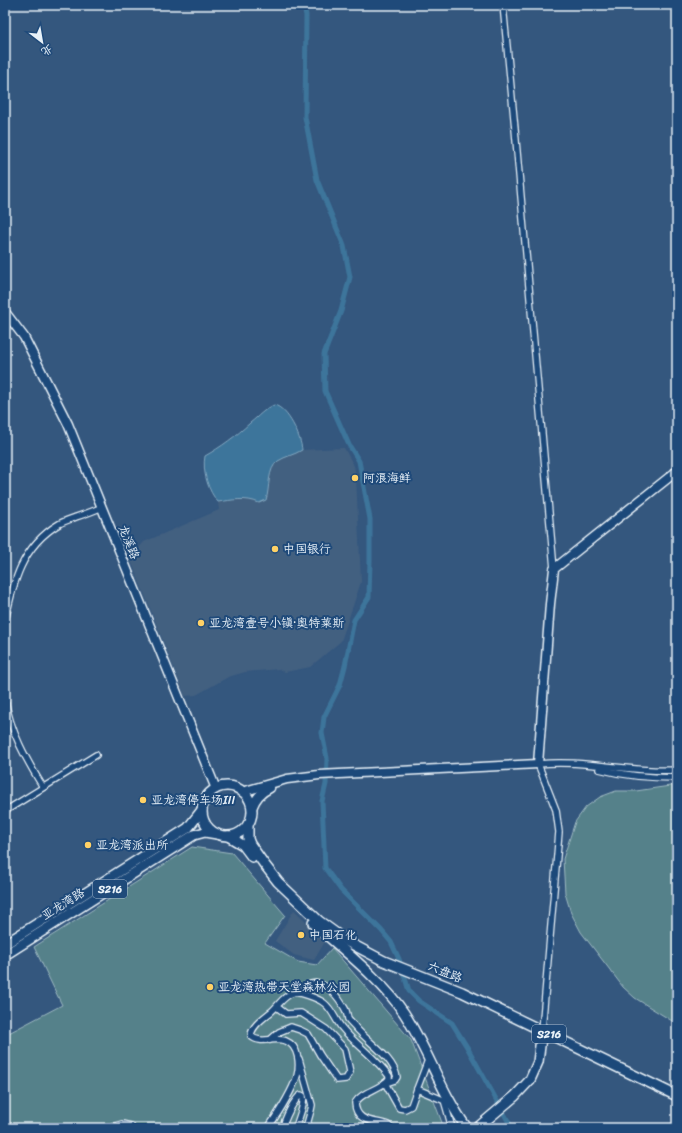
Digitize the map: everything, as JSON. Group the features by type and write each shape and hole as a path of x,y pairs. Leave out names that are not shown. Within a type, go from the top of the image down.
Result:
{"main road":[{"path":"216,789 225,787 234,788 242,792 249,799 252,808"},
{"name":"S216","path":"202,810 204,802 216,789"},
{"name":"S216","path":"248,824 252,808"},
{"path":"202,810 204,820 209,828 217,834"},
{"name":"亚龙湾路","path":"5,944 188,828 202,810"},
{"path":"228,836 239,833 248,824"},
{"name":"六盘路","path":"248,824 248,839 253,849 274,876 294,898 319,921 348,942 390,964 462,992 677,1096"},
{"name":"亚龙湾路","path":"5,955 194,835 205,832 217,834"},
{"name":"S216","path":"217,834 228,836 243,845 265,874 288,899 392,997 409,1021 447,1102 466,1128"},
{"path":"477,1128 508,1102 530,1080 538,1062 542,1030"}],"street":[{"path":"503,5 520,174 554,569 548,620 538,764 556,810 559,832 542,1030"},
{"name":"龙溪路","path":"5,312 24,337 68,424 216,789"},
{"path":"554,569 677,471"},
{"path":"5,622 9,600 17,575 27,554 42,535 61,523 102,508"},
{"path":"5,699 15,733 31,768 43,788"},
{"path":"5,812 96,755"},
{"path":"242,792 287,779 336,774 566,763 649,770 677,770"},
{"path":"583,764 613,773 632,776 677,778"},
{"path":"252,808 255,799 261,792 287,779"},
{"path":"299,993 303,987 312,984 318,983 328,988 338,997 346,1009 349,1019 363,1036 377,1047 394,1068 397,1077 395,1080 386,1083 357,1099 355,1103 357,1112 366,1120 388,1125 391,1128"},
{"path":"306,1128 312,1110 312,1105 307,1083 296,1050 293,1045 286,1040 254,1039 251,1036 251,1032 277,1007 280,1002 293,993 299,993 318,999 325,1003 336,1016 340,1026 387,1074 389,1079 386,1083"},
{"path":"269,1040 279,1032 291,1027 300,1030 308,1034 320,1056 337,1080 346,1079 350,1072 345,1049 326,1030 301,1013 286,1014 277,1007"},
{"path":"268,1128 287,1096 296,1077 298,1057 296,1050"},
{"path":"386,1083 399,1108 405,1109 411,1106 416,1089 428,1060"},
{"path":"416,1089 447,1102 452,1128"},
{"path":"283,1128 295,1102 301,1095 303,1096 304,1104 296,1128"},
{"path":"108,1128 122,1124 128,1125 132,1128"}],"shaded area":[{"path":"274,405 284,411 289,417 299,438 302,450 281,459 274,464 270,474 266,500 259,503 249,500 218,502 211,492 205,474 205,456 228,441 264,411"},
{"path":"344,448 354,466 356,477 361,582 341,641 310,667 285,672 278,669 245,672 228,677 196,695 185,696 130,558 144,542 219,510 218,502 240,499 252,500 259,503 270,478 271,470 276,462 302,450"},
{"path":"294,910 326,940 314,960 294,955 275,941"}],"green space":[{"path":"677,785 677,1024 635,998 623,987 581,932 571,913 565,893 563,859 575,822 586,807 600,797 616,791 636,791"},
{"name":"亚龙湾热带天堂森林公园","path":"192,847 232,853 285,915 265,943 298,962 317,965 332,948 411,1040 444,1128 5,1128 5,1035 62,1005 34,947"}],"waterway":[{"path":"303,5 306,15 305,117 317,180 344,246 350,277 341,311 324,354 325,391 349,445 359,461 370,519 369,597 354,620 340,685 324,717 322,733 327,758 326,784 322,801 325,868 341,890 391,942 399,959 409,991 419,1001 452,1023 512,1128"}],"place":[{"name":"阿浪海鲜","path":"355,478"},
{"name":"中国银行","path":"275,549"},
{"name":"亚龙湾壹号小镇·奥特莱斯","path":"201,623"},
{"name":"亚龙湾停车场III","path":"143,800"},
{"name":"亚龙湾派出所","path":"88,845"},
{"name":"中国石化","path":"301,935"},
{"name":"亚龙湾热带天堂森林公园","path":"210,987"}]}
